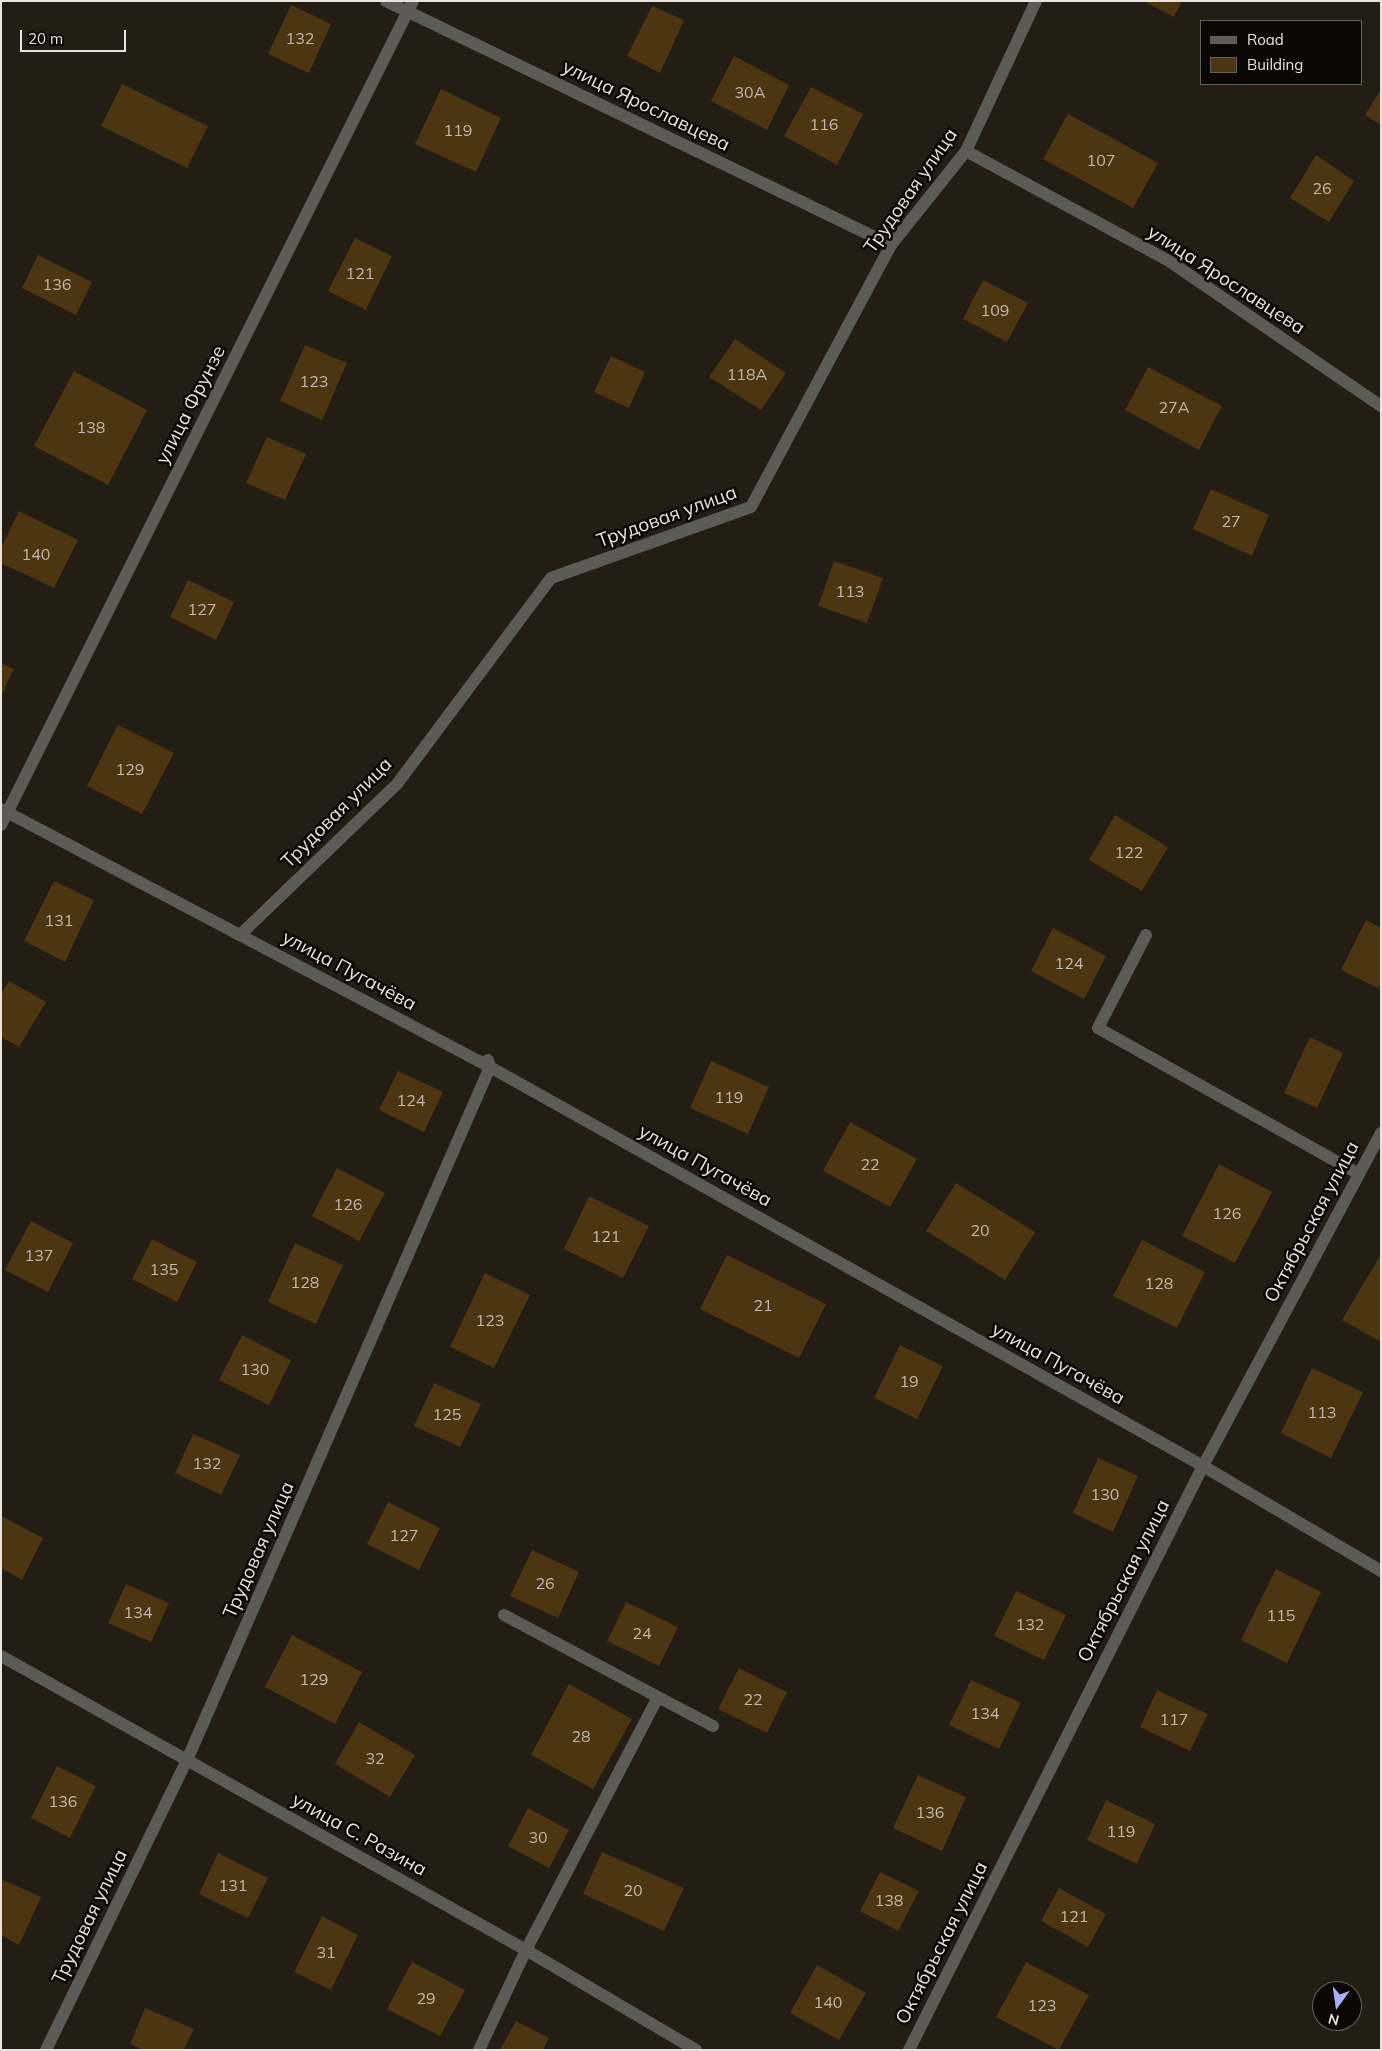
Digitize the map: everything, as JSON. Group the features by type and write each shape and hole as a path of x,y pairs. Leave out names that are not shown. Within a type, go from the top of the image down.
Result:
{"street":[{"name":"улица Ярославцева","path":"386,1 410,7 891,245"},
{"name":"Трудовая улица","path":"240,935 397,784 551,578 751,507 891,245 966,151 1036,1"},
{"name":"улица Фрунзе","path":"1,825 4,811 410,7"},
{"name":"улица Ярославцева","path":"966,151 1169,261 1381,406"},
{"name":"улица Пугачёва","path":"4,811 489,1063 1203,1466 1381,1571"},
{"path":"1146,935 1098,1028 1359,1174"},
{"name":"Трудовая улица","path":"46,2050 187,1760 489,1063"},
{"name":"Октябрьская улица","path":"909,2050 1203,1466 1381,1133"},
{"path":"504,1616 713,1726"},
{"name":"улица С. Разина","path":"1,1656 526,1950 696,2050"},
{"path":"479,2050 526,1950 658,1697"}],"building":[{"path":"1143,1 1182,1 1174,17"},
{"path":"291,5 331,24 309,73 268,54"},
{"path":"652,6 684,20 660,73 627,56"},
{"path":"734,56 789,85 767,130 711,101"},
{"path":"122,84 208,126 187,168 101,126"},
{"path":"811,87 863,114 837,165 784,136"},
{"path":"441,89 501,118 476,172 415,144"},
{"path":"1381,89 1381,125 1365,115"},
{"path":"1068,114 1158,163 1133,208 1043,159"},
{"path":"1316,155 1354,181 1329,222 1290,198"},
{"path":"355,238 392,256 366,310 328,291"},
{"path":"38,255 92,282 76,315 22,288"},
{"path":"983,280 1028,303 1007,342 963,319"},
{"path":"735,339 786,373 761,410 709,377"},
{"path":"305,345 347,363 322,420 280,401"},
{"path":"611,356 645,372 629,408 594,392"},
{"path":"1148,367 1222,406 1199,450 1125,410"},
{"path":"74,371 147,410 108,485 34,446"},
{"path":"267,437 306,454 285,500 246,483"},
{"path":"1211,489 1269,515 1252,556 1193,529"},
{"path":"19,511 78,540 54,588 1,563 1,548"},
{"path":"834,561 883,578 867,623 818,606"},
{"path":"188,580 234,602 216,640 170,617"},
{"path":"1,663 14,669 1,696"},
{"path":"118,725 174,753 142,814 87,786"},
{"path":"1115,815 1168,847 1142,891 1089,860"},
{"path":"54,881 94,900 65,962 24,941"},
{"path":"1366,920 1381,928 1381,983 1378,988 1341,970"},
{"path":"1053,928 1106,956 1084,999 1031,971"},
{"path":"9,981 46,1002 19,1047 1,1037 1,994"},
{"path":"1310,1037 1343,1053 1317,1108 1284,1093"},
{"path":"711,1061 769,1087 748,1134 690,1108"},
{"path":"398,1071 443,1092 424,1132 379,1110"},
{"path":"850,1122 917,1159 890,1207 823,1171"},
{"path":"1219,1164 1272,1192 1235,1263 1182,1236"},
{"path":"337,1168 385,1193 359,1241 312,1216"},
{"path":"956,1183 1035,1232 1005,1280 926,1231"},
{"path":"589,1196 649,1226 623,1278 564,1249"},
{"path":"31,1221 73,1243 48,1292 5,1270"},
{"path":"152,1239 197,1262 177,1302 132,1279"},
{"path":"1142,1240 1205,1272 1177,1328 1113,1296"},
{"path":"295,1243 343,1265 316,1324 268,1302"},
{"path":"1381,1254 1381,1342 1342,1320"},
{"path":"727,1255 826,1304 799,1358 700,1309"},
{"path":"485,1273 530,1295 494,1368 450,1347"},
{"path":"242,1335 291,1360 269,1405 219,1380"},
{"path":"900,1345 943,1366 917,1419 874,1398"},
{"path":"1312,1368 1363,1392 1331,1458 1281,1433"},
{"path":"434,1383 481,1404 460,1447 414,1426"},
{"path":"193,1434 240,1455 221,1495 175,1473"},
{"path":"1098,1458 1138,1476 1113,1532 1073,1513"},
{"path":"388,1502 440,1528 419,1570 367,1544"},
{"path":"1,1516 43,1538 22,1580 1,1568"},
{"path":"532,1550 579,1572 558,1618 510,1596"},
{"path":"1276,1569 1321,1592 1287,1663 1241,1640"},
{"path":"126,1584 169,1603 151,1642 108,1623"},
{"path":"1016,1591 1066,1615 1044,1660 994,1636"},
{"path":"626,1602 678,1627 659,1666 607,1641"},
{"path":"292,1635 362,1672 335,1724 265,1687"},
{"path":"739,1668 787,1692 767,1733 718,1709"},
{"path":"971,1680 1021,1703 999,1749 949,1725"},
{"path":"569,1684 632,1719 593,1789 531,1755"},
{"path":"1157,1690 1208,1714 1190,1751 1140,1727"},
{"path":"359,1722 415,1755 390,1797 335,1764"},
{"path":"57,1766 96,1786 70,1838 31,1818"},
{"path":"918,1775 966,1797 942,1851 893,1828"},
{"path":"1106,1800 1155,1824 1137,1864 1087,1840"},
{"path":"528,1808 569,1830 549,1868 508,1846"},
{"path":"602,1852 684,1888 664,1931 583,1894"},
{"path":"218,1853 268,1878 248,1918 199,1894"},
{"path":"880,1872 919,1891 898,1931 860,1911"},
{"path":"1,1879 41,1897 19,1945 1,1935"},
{"path":"1059,1888 1106,1914 1088,1947 1041,1921"},
{"path":"322,1916 358,1935 331,1990 294,1972"},
{"path":"412,1962 465,1990 440,2036 387,2009"},
{"path":"1026,1962 1089,1995 1059,2050 996,2017"},
{"path":"817,1965 866,1993 839,2040 790,2013"},
{"path":"145,2008 194,2029 184,2050 143,2050 130,2044"},
{"path":"516,2021 549,2038 543,2050 500,2050"}]}
